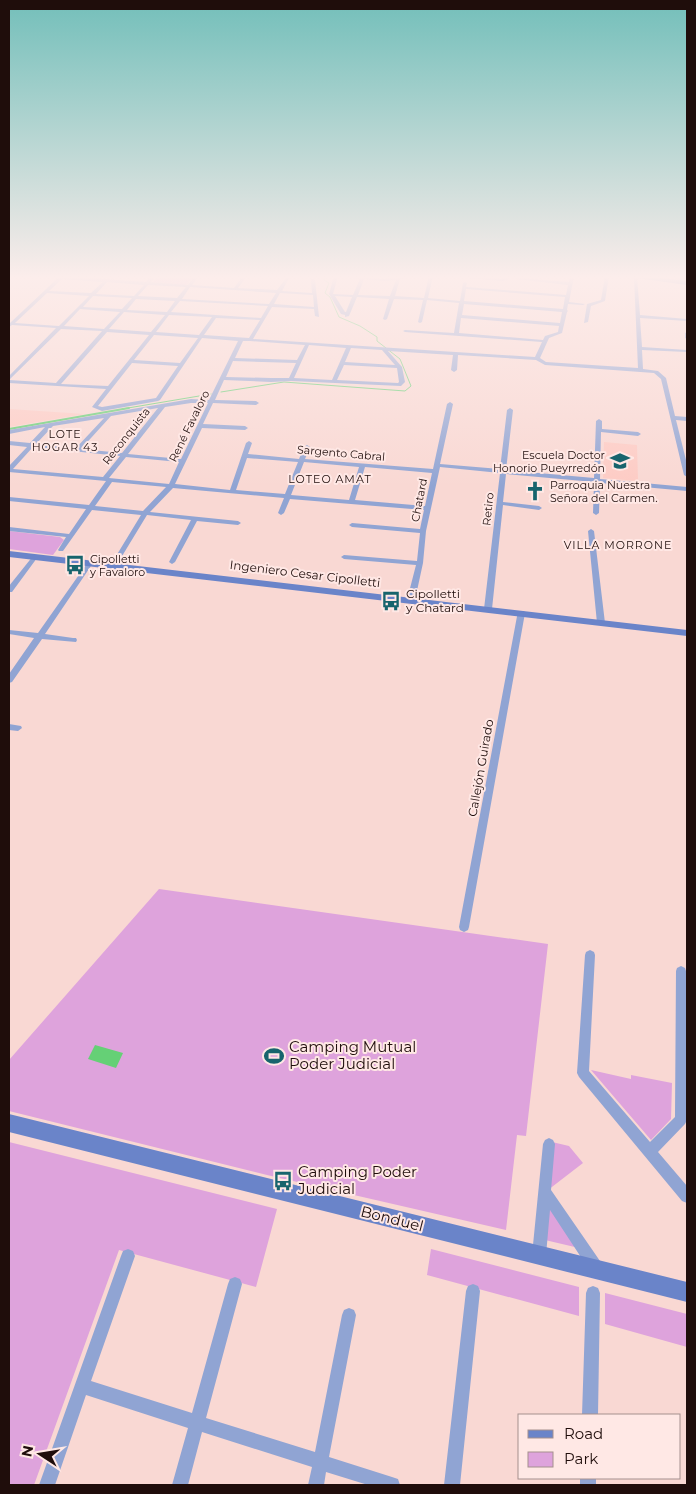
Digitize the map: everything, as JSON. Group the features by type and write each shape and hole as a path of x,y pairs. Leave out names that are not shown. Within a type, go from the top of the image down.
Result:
{"street":[{"path":"9,378 41,346"},
{"path":"57,385 91,346"},
{"path":"9,382 110,388 142,346"},
{"name":"Reconquista","path":"110,388 95,407 102,409 158,399 195,346"},
{"name":"René Favaloro","path":"112,566 145,513 171,486 238,346"},
{"path":"292,378 307,346"},
{"path":"345,346 538,359 545,363 656,372 663,378 687,475"},
{"path":"334,382 349,346"},
{"path":"470,354 471,346"},
{"path":"538,359 542,346"},
{"path":"641,370 639,348 687,351"},
{"path":"223,378 272,380 292,378 399,385 402,382 399,367 385,349"},
{"path":"454,370 456,353"},
{"path":"232,359 298,362"},
{"path":"131,361 182,365"},
{"path":"342,363 399,367"},
{"path":"9,432 191,400 256,403"},
{"name":"Chatard","path":"411,600 420,563 423,531 450,404"},
{"name":"Reconquista","path":"61,550 92,507 124,455 163,406"},
{"name":"Retiro","path":"488,610 510,410"},
{"path":"76,450 109,415"},
{"path":"673,418 687,419"},
{"path":"596,514 599,421"},
{"path":"9,469 51,425"},
{"path":"200,426 245,428"},
{"path":"598,430 638,434"},
{"path":"9,443 183,461"},
{"path":"232,492 249,444"},
{"path":"281,513 307,447"},
{"name":"Sargento Cabral","path":"245,456 363,465 503,471 687,489"},
{"path":"351,502 363,465"},
{"path":"9,469 232,492 428,508"},
{"path":"9,498 238,524"},
{"path":"499,503 539,508"},
{"path":"172,562 195,519"},
{"path":"352,525 423,531"},
{"path":"9,529 72,536"},
{"path":"591,531 601,623"},
{"name":"Ingeniero Cesar Cipolletti","path":"9,554 687,633"},
{"path":"9,590 35,556"},
{"path":"344,557 420,563"},
{"path":"9,680 90,563"},
{"name":"Callejón Guirado","path":"464,926 522,613"},
{"path":"9,632 73,640"},
{"path":"590,955 583,1073 687,1196"},
{"path":"649,1152 681,1120 681,970"},
{"name":"Bonduel","path":"9,1123 687,1292"},
{"path":"539,1255 549,1144"},
{"path":"545,1192 598,1270"},
{"path":"47,1485 128,1256"},
{"path":"180,1485 236,1284"},
{"path":"452,1485 473,1291"},
{"path":"590,1414 593,1293"},
{"path":"316,1485 349,1315"},
{"path":"82,1386 392,1485"}],"shaded area":[{"path":"9,409 85,414 9,427"},
{"name":"Escuela Doctor Honorio Pueyrredón","path":"604,442 637,445 638,481 603,478"},
{"path":"95,1045 123,1053 116,1068 88,1059"}],"green space":[{"path":"9,531 60,537 64,540 53,555 9,549"},
{"name":"Camping Mutual Poder Judicial","path":"159,889 548,944 526,1136 517,1135 506,1230 267,1175 9,1111 9,1060"},
{"path":"591,1070 631,1079 631,1075 672,1083 671,1119 651,1140"},
{"path":"9,1142 277,1209 256,1287 119,1250 34,1485 9,1485"},
{"path":"552,1142 569,1146 583,1163 548,1190"},
{"path":"547,1201 579,1248 545,1240"},
{"path":"431,1249 579,1287 579,1316 427,1275"},
{"path":"605,1293 687,1314 687,1347 605,1324"}],"waterway":[{"path":"221,392 284,382 405,391 411,386 400,359 383,346"},
{"path":"122,409 211,394"},
{"path":"9,429 129,408"}],"place":[{"name":"Escuela Doctor Honorio Pueyrredón","path":"620,461"},
{"name":"Parroquia Nuestra Señora del Carmen.","path":"535,491"},
{"name":"Cipolletti y Favaloro","path":"75,565"},
{"name":"Cipolletti y Chatard","path":"391,601"},
{"name":"Camping Mutual Poder Judicial","path":"274,1056"},
{"name":"Camping Poder Judicial","path":"283,1181"}],"district":[{"name":"LOTE HOGAR 43","path":"65,440"},
{"name":"LOTEO AMAT","path":"330,479"},
{"name":"VILLA MORRONE","path":"618,545"}]}
